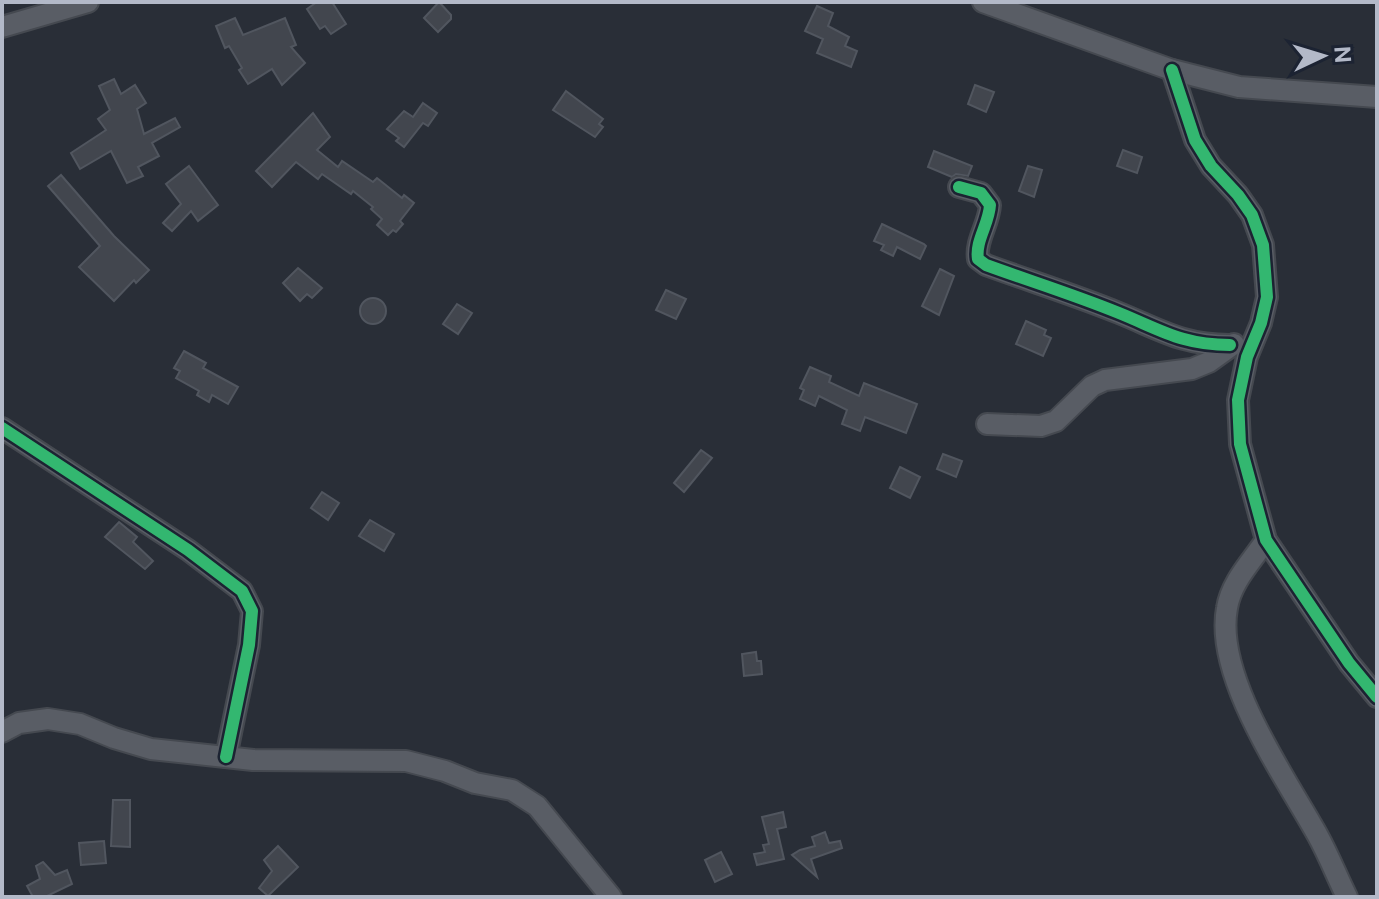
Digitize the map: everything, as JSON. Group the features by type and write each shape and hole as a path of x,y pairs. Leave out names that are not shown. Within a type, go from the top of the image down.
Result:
{"street":[{"path":"2,27 88,2"},
{"path":"983,2 1172,70 1239,87 1377,97"},
{"path":"1172,70 1195,140 1211,166 1252,215 1263,245 1267,297 1247,357 1238,400 1240,444 1266,540 1349,663 1377,697"},
{"path":"959,187 981,193 990,205 990,215 977,250 978,259 986,265 1121,313 1165,335 1203,345 1230,345 1255,338"},
{"path":"987,424 1041,426 1056,421 1092,386 1105,380 1192,369 1209,362 1230,345"},
{"path":"2,428 188,550 242,591 252,611 249,645 226,757"},
{"path":"1266,540 1234,586 1226,609 1226,631 1234,676 1247,709 1320,839 1347,897"},
{"path":"2,732 19,723 48,719 80,724 151,749 226,757 406,761 445,771 475,783 512,790 537,806 611,897"}],"building":[{"path":"317,2 332,2 346,24 331,34 325,26 320,29 307,9"},
{"path":"439,2 451,19 438,32 424,18"},
{"path":"817,6 833,13 828,26 849,37 845,46 857,51 851,67 817,53 823,39 805,31"},
{"path":"235,18 243,35 285,18 296,45 291,47 305,63 282,85 272,69 248,84 229,46 225,48 216,26"},
{"path":"114,79 121,94 135,85 146,103 137,109 144,134 175,118 180,127 152,143 159,156 138,167 143,176 127,183 111,151 80,169 71,153 106,130 98,119 110,110 99,86"},
{"path":"975,85 994,92 986,112 968,104"},
{"path":"566,91 603,119 599,124 603,127 595,137 553,110"},
{"path":"423,103 437,113 428,126 423,123 404,147 396,141 399,138 387,129 404,111 413,117"},
{"path":"313,113 330,137 317,150 338,167 342,161 373,182 377,178 402,198 404,195 414,203 400,221 403,224 396,232 393,230 388,235 377,225 382,219 353,191 351,194 322,174 318,179 296,162 272,187 256,171"},
{"path":"1123,150 1142,157 1137,173 1117,166"},
{"path":"934,151 972,166 968,176 956,174 952,177 928,167"},
{"path":"189,166 218,205 198,221 191,211 172,231 163,223 181,204 166,184"},
{"path":"1028,166 1042,170 1034,197 1019,191"},
{"path":"61,175 114,236 149,270 136,283 134,280 114,301 79,267 100,246 48,186"},
{"path":"882,224 924,244 926,246 920,259 897,247 893,256 881,250 884,245 874,241"},
{"path":"298,268 322,288 312,298 307,294 300,301 283,283"},
{"path":"940,269 954,276 939,315 922,306"},
{"path":"666,290 686,299 676,319 656,310"},
{"path":"373,298 382,302 386,311 382,320 373,324 364,320 360,311 364,302"},
{"path":"457,304 472,313 458,334 443,324"},
{"path":"1026,321 1046,330 1044,335 1051,338 1043,356 1016,344"},
{"path":"184,351 206,363 203,368 238,387 228,404 212,395 209,402 197,395 199,391 176,378 180,371 174,368"},
{"path":"810,367 831,376 829,382 859,396 864,383 917,404 906,433 865,417 860,431 842,424 847,410 819,396 815,406 800,399 804,390 800,388"},
{"path":"701,450 712,458 684,492 674,483"},
{"path":"943,454 962,461 956,477 937,469"},
{"path":"900,467 920,477 910,498 890,488"},
{"path":"322,492 339,503 328,520 311,508"},
{"path":"370,520 394,534 384,551 359,536"},
{"path":"119,522 137,537 133,542 153,561 145,569 105,537"},
{"path":"756,652 757,661 761,661 762,674 744,676 742,654"},
{"path":"113,800 130,800 130,847 111,846"},
{"path":"783,812 786,827 777,829 784,859 757,865 754,854 765,852 763,845 769,844 762,817"},
{"path":"825,832 829,843 840,841 842,848 811,859 817,877 792,855 815,846 812,837"},
{"path":"104,841 106,863 81,865 79,843"},
{"path":"278,846 298,867 268,896 259,888 272,871 264,860"},
{"path":"721,852 732,874 715,882 705,860"},
{"path":"43,862 55,875 67,870 72,884 45,897 33,897 27,886 40,879 36,866"}],"cycle path":[{"path":"1172,70 1195,140 1211,166 1252,215 1263,245 1267,297 1261,323 1247,357 1238,400 1240,444 1266,540 1349,663 1377,697"},
{"path":"959,187 981,193 990,205 978,252 978,259 986,265 1102,306 1172,335 1198,342 1230,345"},
{"path":"2,428 188,550 242,591 252,611 249,645 226,757"}]}
